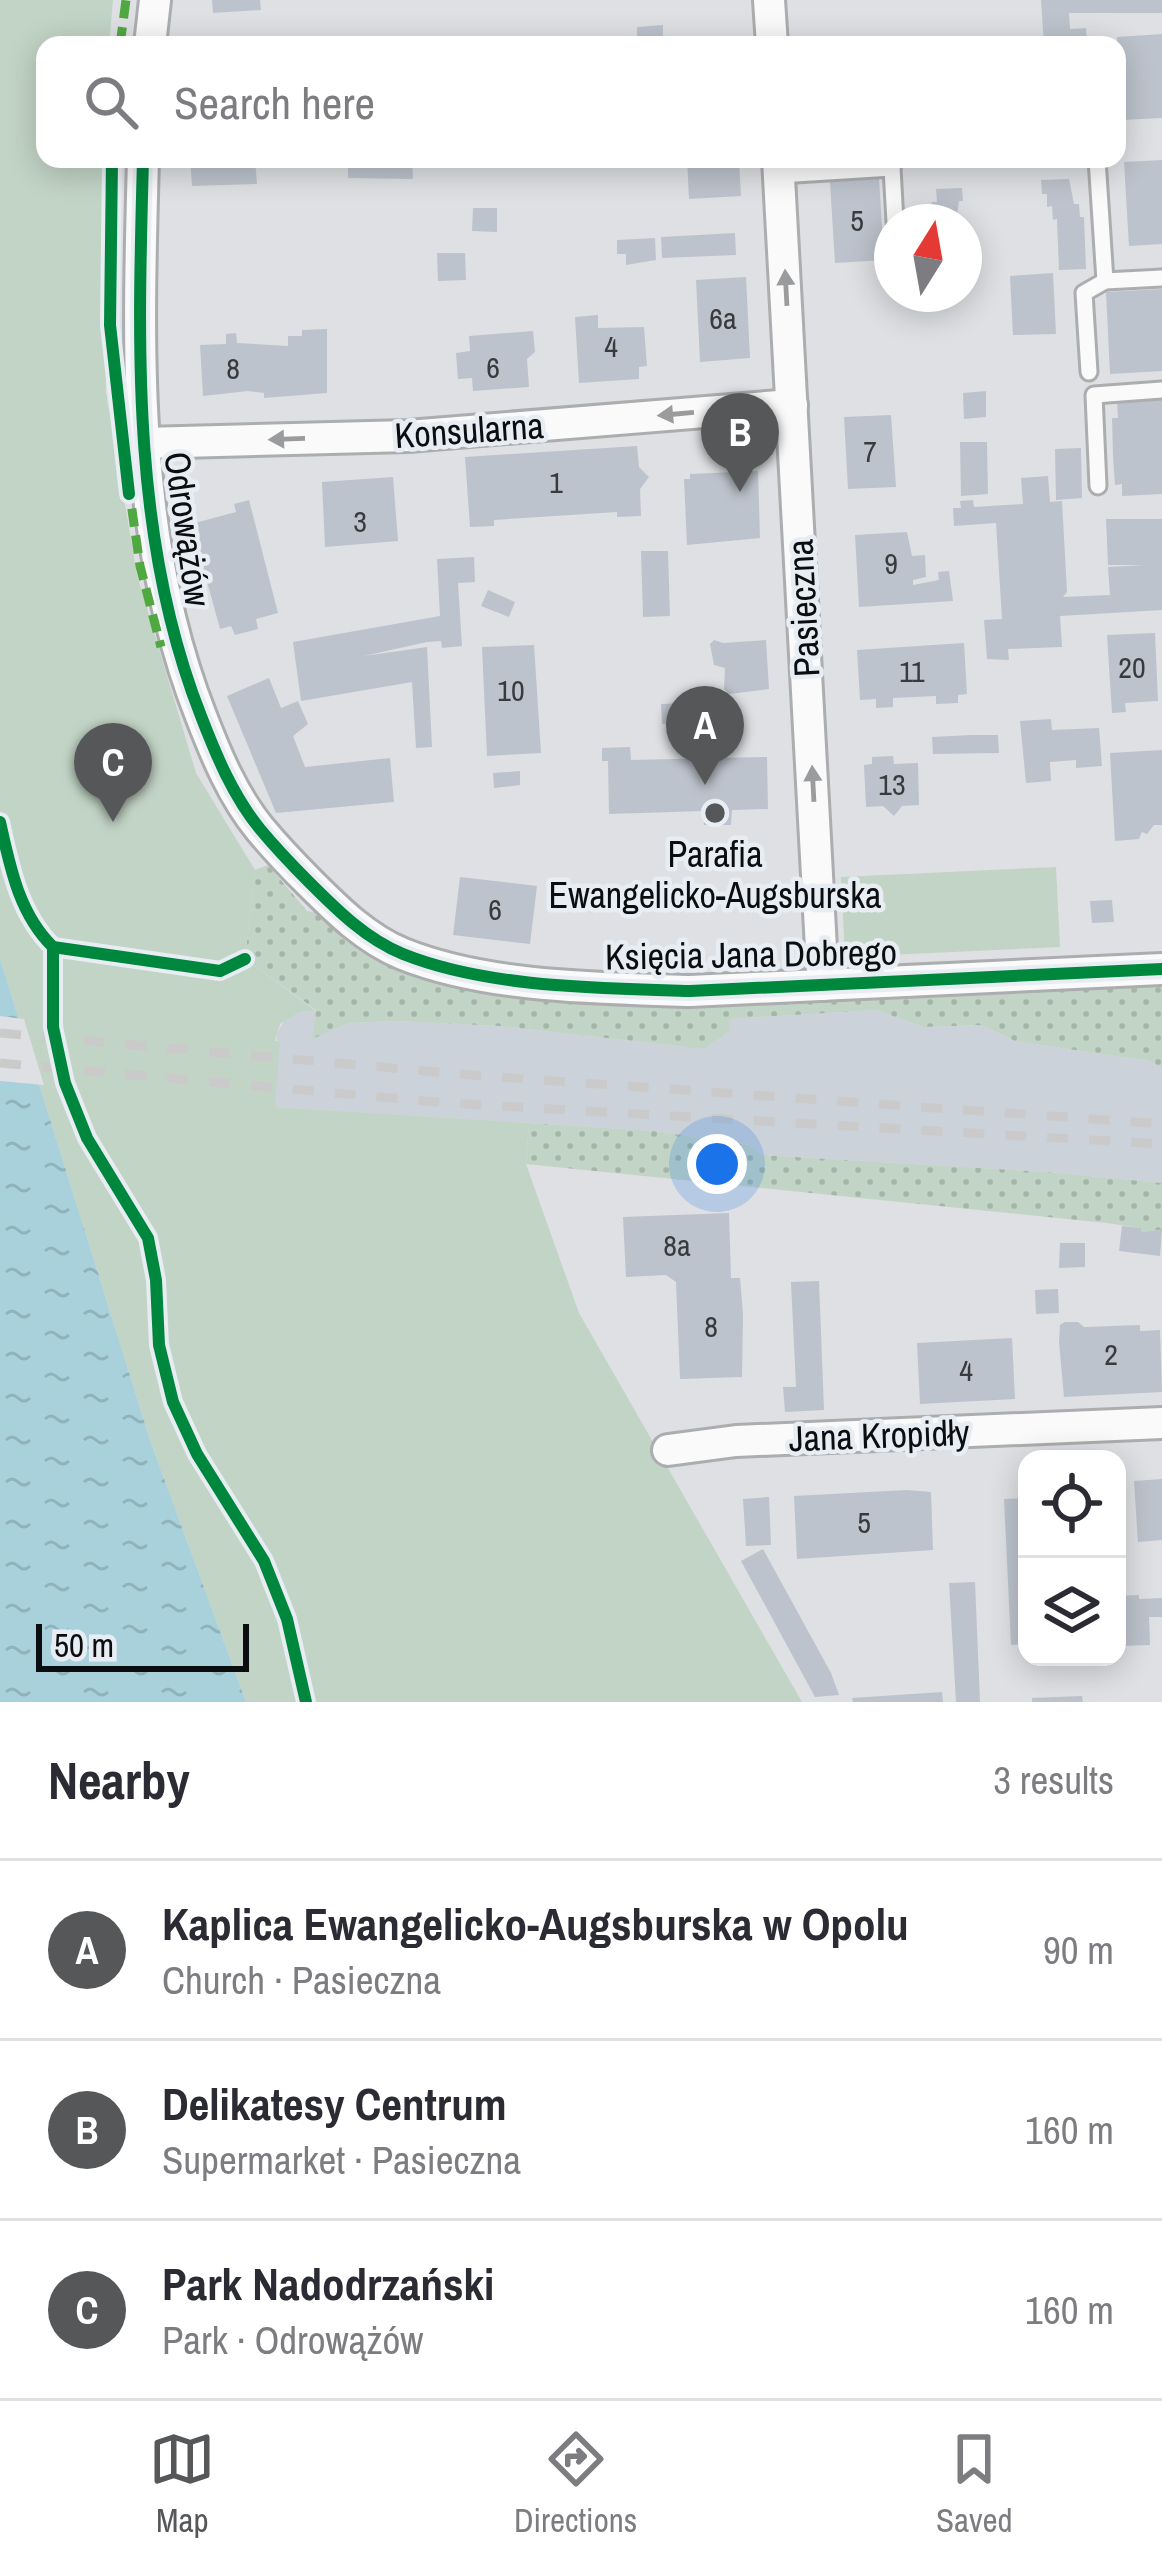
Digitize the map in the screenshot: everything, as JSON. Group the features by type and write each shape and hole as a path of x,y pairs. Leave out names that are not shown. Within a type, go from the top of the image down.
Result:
{"street":[{"path":"151,36 155,0"},
{"path":"769,0 771,36"},
{"name":"Odrowążów","path":"143,168 144,443 157,563 191,690 239,798 259,829 300,873"},
{"name":"Pasieczna","path":"779,168 823,985"},
{"name":"Konsularna","path":"144,443 408,436 792,405"},
{"name":"Księcia Jana Dobrego","path":"300,873 366,934 403,953 548,983 690,992 1162,969"},
{"name":"Jana Kropidły","path":"668,1450 736,1441 1162,1424"}],"lane":[{"path":"892,168 895,204"},
{"path":"1098,168 1105,281"},
{"path":"1088,372 1084,293 1105,281 1162,278"},
{"path":"1098,486 1094,395 1162,391"}],"shaded area":[{"path":"876,1010 923,1027 981,1025 1015,1041 1149,1061 1162,1068 1162,1183 761,1155 750,1145 654,1131 274,1107 277,1033 286,1018 299,1012 316,1011 313,1038 349,1023 396,1021 499,1026 704,1049 730,1019"}],"green space":[{"path":"0,0 113,0 110,36 36,36 36,168 102,168 106,392 137,575 196,773 255,870 245,959 316,1011 299,1012 280,1024 275,1041 280,1042 275,1107 529,1123 526,1164 579,1313 802,1702 246,1702 151,1443 0,959"},
{"path":"268,865 307,911 366,934 548,983 1162,969 1162,1068 1149,1061 1015,1041 981,1025 923,1027 876,1010 730,1019 729,1031 704,1049 499,1026 396,1021 349,1023 312,1039 316,1010 245,959 255,870"},
{"path":"1056,867 1060,947 845,957 841,877"},
{"path":"529,1123 654,1131 750,1145 761,1155 1162,1183 1162,1230 1141,1232 1140,1228 1107,1223 526,1164"}],"water":[{"path":"0,959 151,1443 246,1702 0,1702"}],"pier":[{"path":"0,1016 24,1019 44,1085 0,1081"}],"building":[{"path":"212,0 260,0 261,10 213,13"},
{"path":"1041,0 1162,0 1162,13 1069,13 1070,29 1086,28 1086,36 1043,36"},
{"path":"663,25 663,36 637,36 637,27"},
{"path":"1162,34 1162,118 1126,120 1126,36"},
{"path":"1162,160 1162,244 1129,246 1126,162"},
{"path":"191,168 256,168 257,184 192,186"},
{"path":"348,168 412,168 413,179 348,178"},
{"path":"687,168 739,168 741,196 689,199"},
{"path":"879,179 874,261 835,263 830,182"},
{"path":"1069,179 1074,204 1079,204 1080,217 1084,217 1086,269 1059,270 1057,219 1053,220 1052,206 1047,207 1047,194 1042,194 1041,180"},
{"path":"962,188 963,201 932,204 937,202 936,189"},
{"path":"473,208 497,208 497,232 472,231"},
{"path":"735,233 736,255 662,258 661,237"},
{"path":"655,238 656,260 626,265 626,254 617,254 617,240"},
{"path":"437,253 465,253 466,280 438,281"},
{"path":"1053,273 1056,334 1013,335 1010,276"},
{"path":"746,277 750,358 700,362 696,280"},
{"path":"1162,289 1162,371 1110,374 1106,292"},
{"path":"598,315 598,328 644,327 647,366 639,367 639,379 579,383 575,317"},
{"path":"327,329 327,393 264,398 264,393 248,391 203,396 200,345 226,344 226,334 236,333 237,343 288,346 288,336"},
{"path":"533,331 535,352 527,359 529,387 473,391 472,378 458,379 456,353 470,351 469,336"},
{"path":"986,391 986,417 964,419 963,393"},
{"path":"1162,398 1162,494 1122,496 1122,484 1115,485 1113,456 1112,418 1118,418 1117,400"},
{"path":"891,415 896,487 848,489 844,417"},
{"path":"960,442 987,442 988,494 961,496"},
{"path":"637,446 639,467 649,477 640,489 641,516 617,517 617,512 494,520 494,526 470,527 465,457"},
{"path":"1081,448 1082,498 1056,500 1055,449"},
{"path":"758,471 760,538 687,545 684,479 690,479 690,474"},
{"path":"1048,476 1050,502 1062,501 1067,592 1063,597 1110,595 1108,567 1145,565 1108,565 1106,519 1162,519 1162,610 1060,616 1062,647 1008,649 1009,660 987,659 984,620 1002,619 996,523 954,526 953,508 961,508 960,501 973,500 974,507 1023,504 1021,478"},
{"path":"393,477 398,541 325,547 322,482"},
{"path":"249,500 278,613 256,619 258,629 235,635 231,626 220,629 205,574 196,577 188,548 197,546 191,524 236,512 234,504"},
{"path":"907,532 912,556 925,555 926,577 913,580 913,585 939,580 938,572 949,571 953,601 859,607 855,535"},
{"path":"641,551 668,551 670,616 643,617"},
{"path":"474,557 475,582 458,583 462,646 442,648 441,641 427,642 364,656 427,647 432,747 416,748 412,682 301,701 293,642 440,616 437,559"},
{"path":"488,590 515,602 509,617 481,606"},
{"path":"1155,633 1158,701 1125,703 1126,712 1112,713 1107,635"},
{"path":"714,640 766,640 769,689 729,694 724,689 725,668 714,665 710,644"},
{"path":"964,643 967,694 958,695 958,703 936,704 936,696 893,698 893,707 876,708 876,699 860,700 857,650"},
{"path":"534,645 541,753 487,756 482,647"},
{"path":"269,678 281,708 298,701 308,724 293,736 305,767 390,758 394,802 276,813 227,696"},
{"path":"706,703 707,722 662,724 661,704"},
{"path":"1051,719 1052,730 1099,728 1102,766 1076,768 1076,760 1050,762 1051,781 1026,783 1020,721"},
{"path":"998,735 999,753 933,754 932,737"},
{"path":"630,747 631,760 767,757 768,809 732,810 731,825 704,825 703,811 609,814 608,761 602,761 602,748"},
{"path":"1162,750 1162,825 1142,832 1139,839 1115,841 1110,753"},
{"path":"893,756 894,764 918,763 919,805 902,806 894,816 883,806 866,807 864,765 872,764 872,757"},
{"path":"520,771 520,785 494,788 493,773"},
{"path":"460,877 537,886 530,944 453,935"},
{"path":"1112,900 1114,922 1092,923 1090,901"},
{"path":"729,1213 731,1278 740,1278 743,1314 742,1377 680,1379 676,1282 666,1275 626,1277 623,1217"},
{"path":"1122,1226 1141,1228 1141,1232 1162,1230 1160,1256 1119,1251"},
{"path":"1060,1243 1085,1243 1085,1267 1059,1268"},
{"path":"819,1281 824,1410 785,1412 783,1387 796,1387 791,1282"},
{"path":"1058,1289 1059,1313 1036,1314 1035,1290"},
{"path":"1060,1325 1160,1330 1162,1392 1064,1397 1059,1342"},
{"path":"1012,1338 1015,1399 920,1404 917,1343"},
{"path":"1162,1479 1162,1540 1138,1542 1134,1481"},
{"path":"931,1492 933,1550 797,1559 794,1496"},
{"path":"769,1497 771,1545 746,1546 743,1499"},
{"path":"1018,1498 1018,1645 1011,1645 1004,1499"},
{"path":"763,1549 839,1695 815,1697 741,1561"},
{"path":"975,1582 980,1702 956,1702 949,1583"},
{"path":"1126,1596 1162,1598 1162,1617 1149,1617 1150,1645 1126,1646"},
{"path":"942,1692 943,1702 853,1702 852,1698"},
{"path":"1082,1696 1083,1702 1032,1702 1032,1698"}],"railway":[{"path":"0,1033 471,1075 1162,1124"},
{"path":"0,1063 447,1103 1162,1144"}],"marked path":[{"path":"121,36 126,0"},
{"path":"128,482 140,566 161,647"}],"cycle path":[{"path":"112,168 110,325 129,494"},
{"path":"143,168 144,441 162,581 178,649 213,745 242,803 284,856 353,923 389,948 436,965 507,980 582,987 690,991 1162,969"},
{"path":"0,822 24,905 53,947 53,1027 65,1083 87,1138 148,1238 156,1280 159,1345 173,1402 197,1454 264,1561 287,1619 306,1702"},
{"path":"53,947 220,971 245,959"}],"place":[{"name":"Delikatesy Centrum","path":"740,492"},
{"name":"Kaplica Ewangelicko-Augsburska w Opolu","path":"705,785"},
{"name":"Parafia Ewangelicko-Augsburska","path":"715,813"},
{"name":"Park Nadodrzański","path":"113,822"}]}
